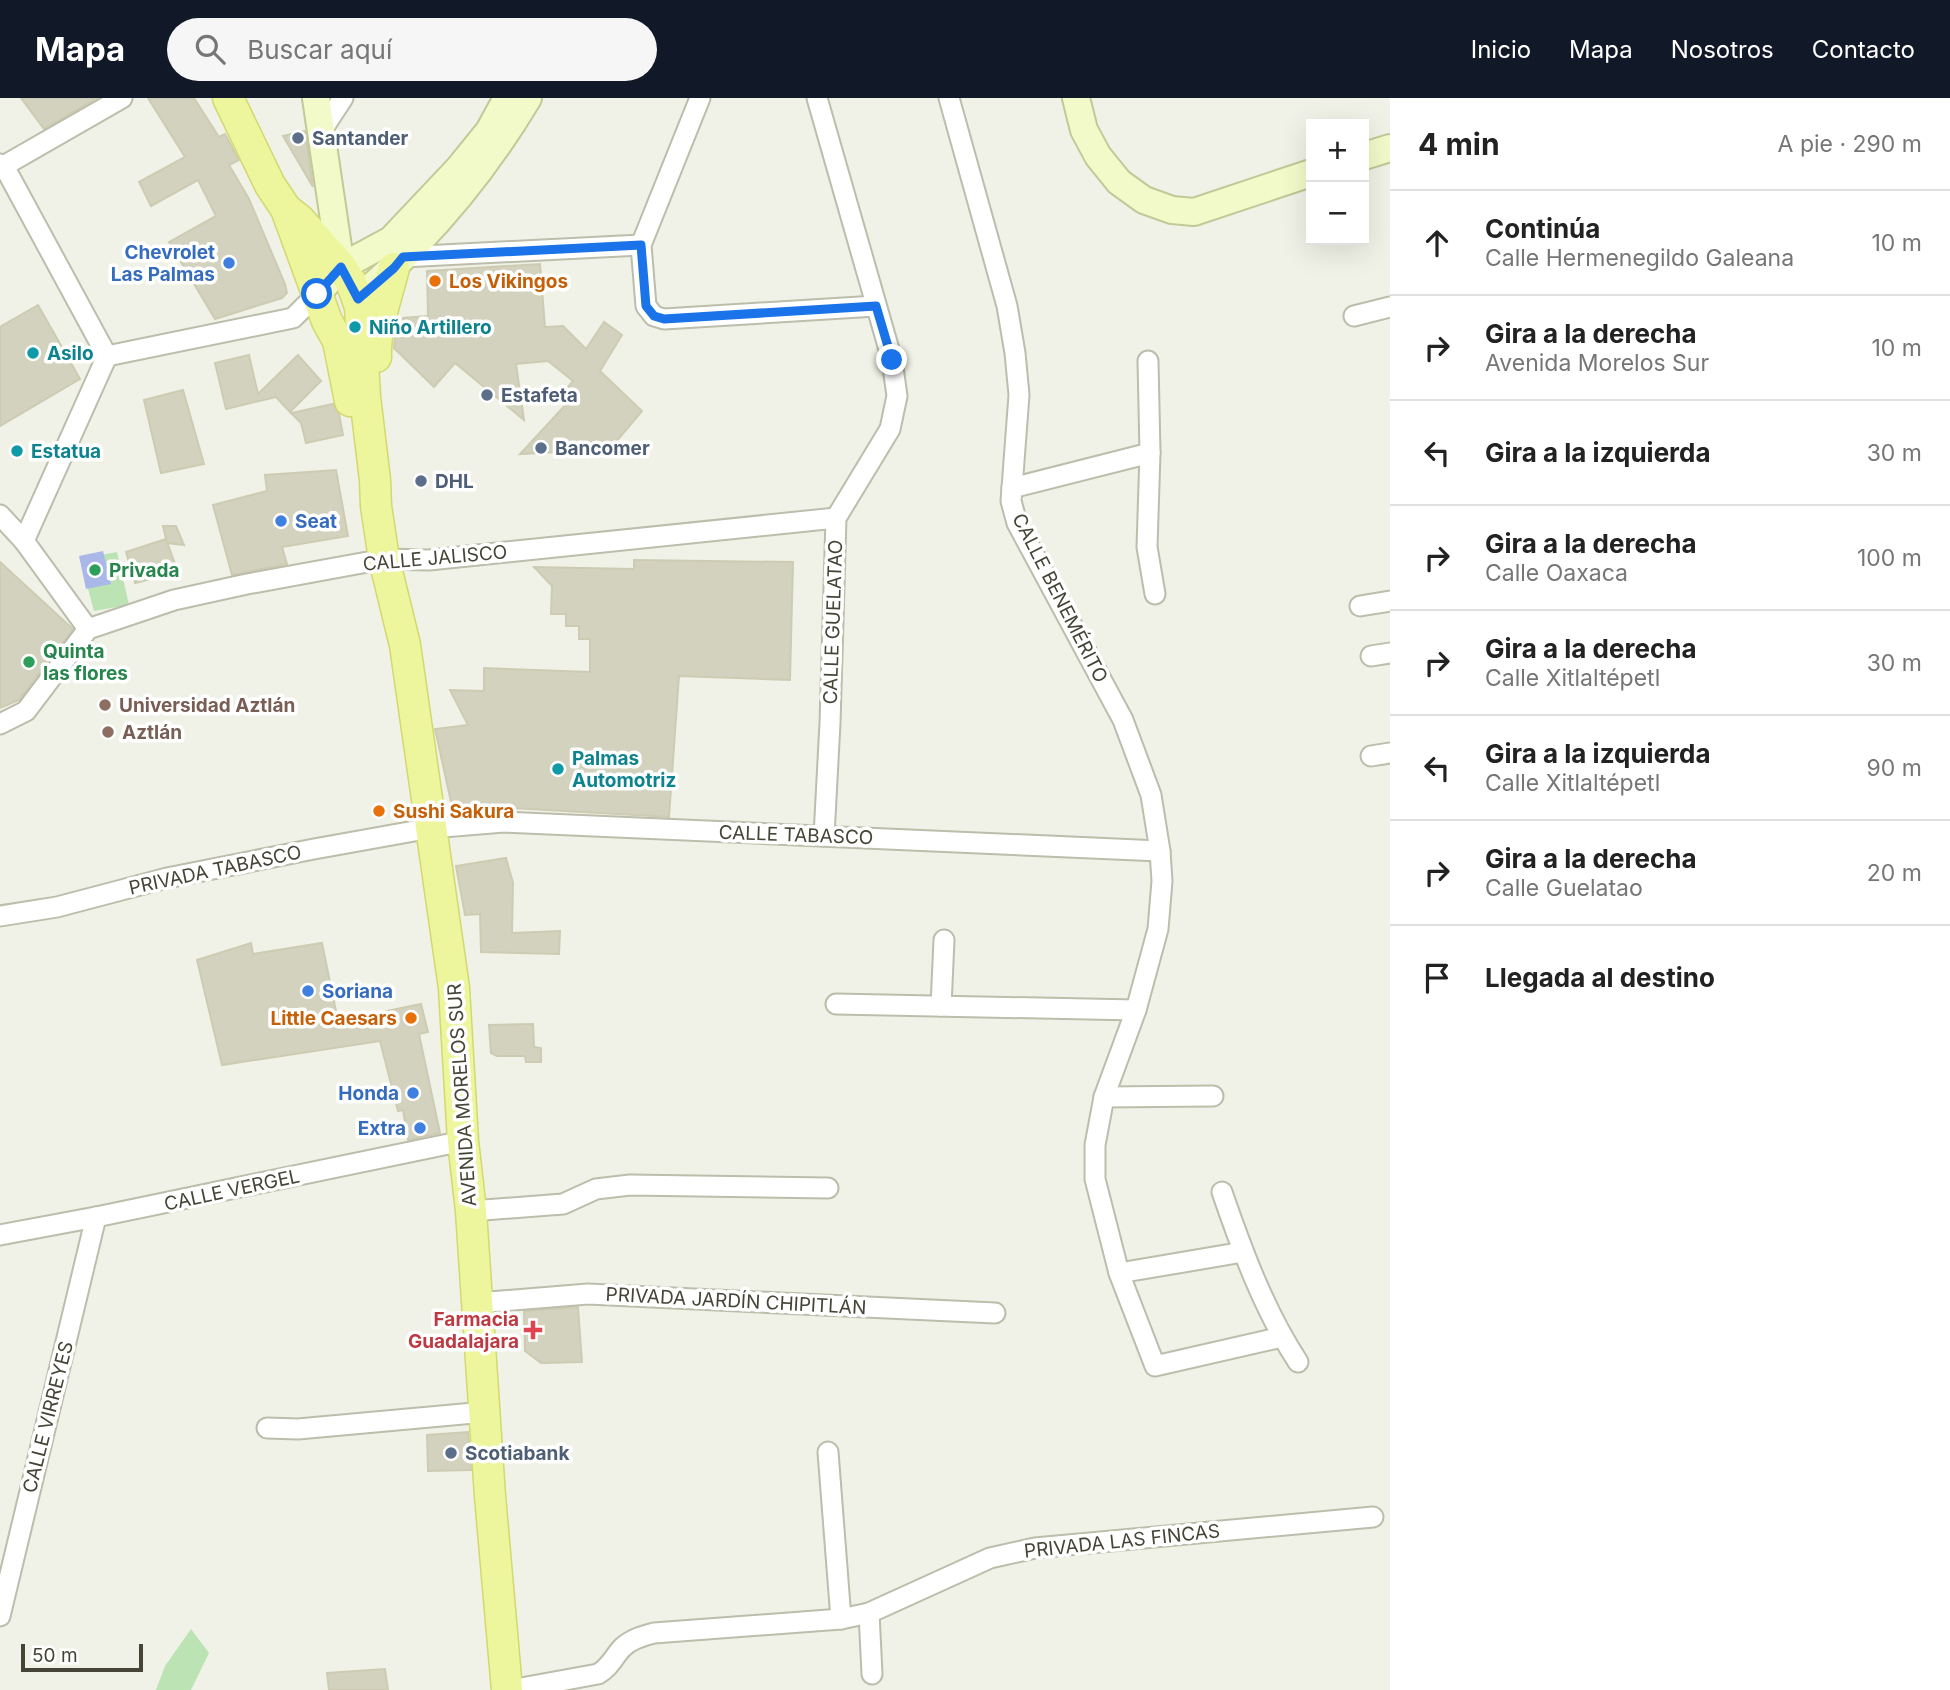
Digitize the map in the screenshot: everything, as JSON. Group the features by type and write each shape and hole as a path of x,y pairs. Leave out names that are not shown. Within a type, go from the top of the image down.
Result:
{"main road":[{"path":"228,98 270,186 286,209"},
{"name":"AVENIDA MORELOS SUR","path":"286,209 300,220 341,267 358,299 376,506 384,559 405,645 454,988 490,1496 508,1690"},
{"name":"AVENIDA MORELOS SUR","path":"286,209 317,294 338,341 363,484 376,506"},
{"path":"376,506 387,461 376,346 399,262"}],"street":[{"path":"107,356 1,166 122,98"},
{"path":"316,98 341,267"},
{"path":"322,130 343,98"},
{"path":"107,356 293,318 341,267 391,240 459,168 489,131 507,98"},
{"path":"358,299 399,262 474,179 502,141 528,98"},
{"path":"700,98 641,245 646,306 654,316 664,319 876,306"},
{"name":"CALLE GUELATAO","path":"817,98 892,360 897,396 890,429 836,518 824,836"},
{"name":"CALLE BENEMÉRITO","path":"949,98 1007,306 1015,353 1019,395 1011,501 1017,523 1123,720 1151,795 1160,851 1162,881 1158,929 1136,1010 1104,1097 1095,1145 1095,1179 1119,1272 1155,1366 1282,1337"},
{"path":"1076,98 1084,130 1098,156 1119,182 1144,200 1172,210 1194,212 1306,175"},
{"path":"1369,154 1390,148"},
{"path":"399,262 641,245"},
{"path":"1354,316 1390,307"},
{"path":"24,541 107,356"},
{"path":"1148,361 1150,453 1147,547 1155,594"},
{"path":"1012,488 1150,453"},
{"path":"0,515 24,541 88,629 26,711 0,724"},
{"name":"CALLE JALISCO","path":"88,629 174,600 384,559 429,560 836,518"},
{"path":"1360,606 1390,601"},
{"name":"CALLE TABASCO","path":"431,828 504,822 1160,851"},
{"name":"PRIVADA TABASCO","path":"0,916 57,907 167,878 431,828"},
{"path":"941,1006 944,940"},
{"path":"836,1004 1136,1010"},
{"path":"1104,1097 1213,1096"},
{"name":"CALLE VERGEL","path":"0,1235 463,1141"},
{"path":"471,1212 563,1204 596,1189 630,1185 828,1188"},
{"path":"1222,1192 1243,1252 1282,1337 1298,1362"},
{"name":"CALLE VIRREYES","path":"0,1616 96,1217"},
{"path":"1119,1272 1243,1252"},
{"name":"PRIVADA JARDÍN CHIPITLÁN","path":"477,1303 588,1294 995,1312"},
{"path":"267,1428 298,1429 485,1412"},
{"path":"828,1452 841,1619"},
{"name":"PRIVADA LAS FINCAS","path":"508,1690 598,1674 607,1669 624,1646 636,1638 654,1633 841,1619 869,1613 990,1558 1035,1548 1373,1517"},
{"path":"869,1613 872,1674"}],"green space":[{"path":"117,552 129,605 94,611 80,559"},
{"path":"191,1629 209,1653 191,1690 156,1690 165,1666"}],"water":[{"name":"Privada","path":"103,551 111,584 86,589 79,556"}],"building":[{"path":"21,98 97,98 44,129"},
{"path":"148,98 194,98 219,137 225,134 239,160 229,165 249,199 285,284 287,293 282,298 215,319 169,242 216,216 198,180 151,206 139,182 185,157"},
{"path":"305,131 313,187 283,136"},
{"path":"540,264 545,327 563,326 586,349 604,322 622,335 600,371 642,411 610,449 520,454 570,400 563,393 573,381 548,361 516,364 524,420 455,363 434,387 394,348 395,338 404,337 403,318 428,316 427,271"},
{"name":"Asilo","path":"38,305 80,379 0,426 0,327"},
{"path":"249,355 258,394 298,355 321,381 290,412 276,397 226,409 215,363"},
{"path":"183,390 204,464 161,473 144,400"},
{"path":"333,404 339,414 343,435 306,443 301,423 291,413"},
{"name":"Seat","path":"336,470 348,536 282,547 287,564 232,575 213,505 267,491 265,475"},
{"path":"163,526 176,526 184,545 167,543"},
{"path":"166,539 178,572 135,583 126,552"},
{"path":"634,560 793,562 790,680 679,676 669,817 511,808 453,811 435,729 468,725 450,690 484,691 484,668 590,672 590,639 579,639 579,626 566,626 566,614 551,614 552,586 534,567 634,569"},
{"name":"Quinta las flores","path":"0,562 73,629 19,700 0,708"},
{"path":"506,858 513,883 512,933 560,931 559,954 481,952 480,914 465,915 456,866"},
{"path":"251,943 253,954 322,943 338,1021 421,1004 428,1032 419,1034 440,1133 408,1140 403,1110 398,1111 380,1041 222,1065 197,960"},
{"path":"533,1024 534,1047 541,1048 541,1062 526,1062 525,1056 497,1056 491,1053 489,1025"},
{"path":"578,1307 582,1362 541,1363 525,1351 524,1311"},
{"path":"468,1432 471,1470 428,1471 427,1435"},
{"path":"385,1669 388,1690 329,1690 327,1673"}],"place":[{"name":"Santander","path":"298,138"},
{"name":"Chevrolet Las Palmas","path":"229,263"},
{"name":"Los Vikingos","path":"435,281"},
{"name":"Niño Artillero","path":"355,327"},
{"name":"Asilo","path":"33,353"},
{"name":"Estafeta","path":"487,395"},
{"name":"Bancomer","path":"541,448"},
{"name":"Estatua","path":"17,451"},
{"name":"DHL","path":"421,481"},
{"name":"Seat","path":"281,521"},
{"name":"Privada","path":"95,570"},
{"name":"Quinta las flores","path":"29,662"},
{"name":"Universidad Aztlán","path":"105,705"},
{"name":"Aztlán","path":"108,732"},
{"name":"Palmas Automotriz","path":"558,769"},
{"name":"Sushi Sakura","path":"379,811"},
{"name":"Soriana","path":"308,991"},
{"name":"Little Caesars","path":"411,1018"},
{"name":"Honda","path":"413,1093"},
{"name":"Extra","path":"420,1128"},
{"name":"Farmacia Guadalajara","path":"533,1330"},
{"name":"Scotiabank","path":"451,1453"}],"route":[{"path":"317,294 341,267 358,299 403,257 641,245 646,306 654,316 664,319 876,306 892,360"}]}
